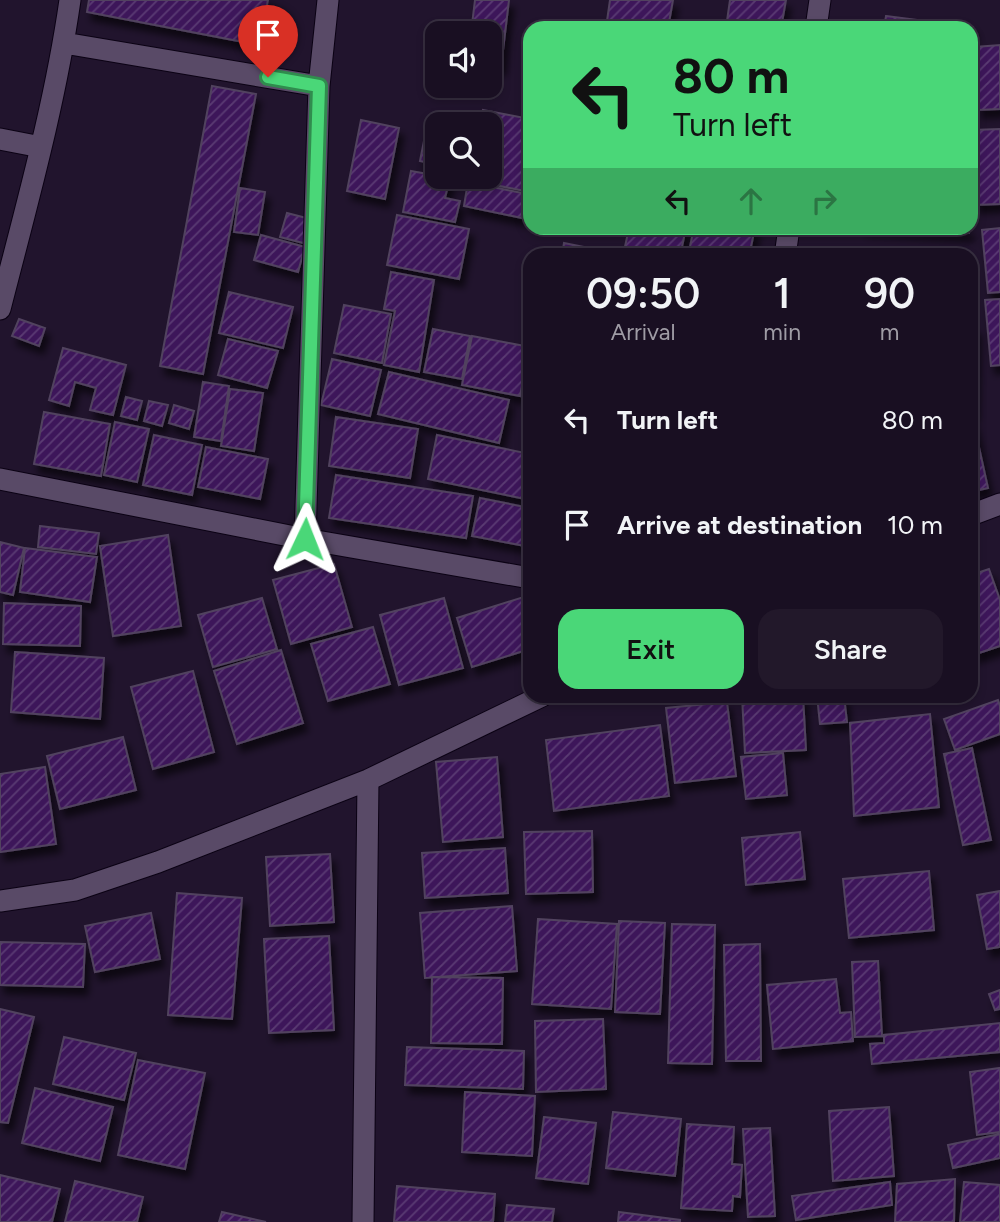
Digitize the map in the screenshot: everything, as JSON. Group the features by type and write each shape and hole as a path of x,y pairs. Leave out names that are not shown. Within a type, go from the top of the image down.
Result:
{"street":[{"path":"0,309 41,147 64,43 70,0"},
{"path":"305,539 319,86 328,0"},
{"path":"817,21 821,0"},
{"path":"64,43 319,86"},
{"path":"0,139 41,147"},
{"path":"0,479 305,539 523,577"},
{"path":"978,512 1000,504"},
{"path":"0,901 75,890 158,862 368,780 527,703"},
{"path":"363,1222 368,780"}],"building":[{"path":"89,0 268,0 259,45 87,12"},
{"path":"475,0 509,0 502,59 502,21 472,21"},
{"path":"610,0 673,0 669,21 607,21"},
{"path":"730,0 786,0 782,21 727,21"},
{"path":"886,16 926,21 885,21"},
{"path":"1000,45 1000,109 978,110 978,47"},
{"path":"212,86 256,94 203,374 160,366"},
{"path":"502,114 523,118 523,191 502,186"},
{"path":"361,120 399,128 385,199 347,191"},
{"path":"1000,129 1000,204 978,205 978,130"},
{"path":"425,136 425,162 420,161"},
{"path":"411,171 425,174 425,189 447,189 445,198 460,201 455,222 403,212"},
{"path":"240,188 265,192 258,235 234,232"},
{"path":"467,189 502,189 523,193 522,218 464,206"},
{"path":"287,213 314,220 307,244 280,237"},
{"path":"397,215 469,229 459,279 387,265"},
{"path":"1000,228 1000,292 988,293 982,230"},
{"path":"261,235 305,247 298,272 254,260"},
{"path":"628,235 684,235 682,248 625,248"},
{"path":"692,235 754,235 751,248 690,248"},
{"path":"564,243 589,248 563,248"},
{"path":"391,272 434,280 419,372 384,365 395,311 384,309"},
{"path":"229,292 293,307 283,348 219,333"},
{"path":"1000,299 1000,365 991,366 985,300"},
{"path":"344,305 391,314 382,363 334,353"},
{"path":"19,319 45,328 39,346 12,336"},
{"path":"433,329 470,336 462,379 424,372"},
{"path":"472,336 523,346 523,381 520,396 462,385"},
{"path":"228,339 278,351 267,388 218,375"},
{"path":"63,348 126,365 113,415 90,410 96,388 75,382 69,406 49,400"},
{"path":"332,359 381,370 370,416 321,405"},
{"path":"389,372 509,400 499,443 378,414"},
{"path":"203,382 229,386 221,441 194,437"},
{"path":"230,389 263,393 254,451 221,446"},
{"path":"126,397 142,401 137,420 121,416"},
{"path":"149,401 168,405 162,426 144,421"},
{"path":"174,405 194,411 189,429 169,423"},
{"path":"44,412 110,424 101,476 34,464"},
{"path":"336,417 418,429 410,478 329,466"},
{"path":"115,422 149,429 137,482 104,475"},
{"path":"154,435 202,445 192,495 143,485"},
{"path":"437,435 523,453 523,499 428,479"},
{"path":"978,443 988,488 978,490"},
{"path":"206,447 268,459 260,499 198,487"},
{"path":"336,475 473,496 466,538 329,518"},
{"path":"480,498 523,507 523,546 472,536"},
{"path":"40,526 99,533 96,554 38,547"},
{"path":"168,535 181,626 113,636 100,546"},
{"path":"0,542 24,548 13,595 0,592"},
{"path":"25,548 97,557 90,602 20,592"},
{"path":"334,564 352,627 291,644 273,580"},
{"path":"989,569 1000,600 1000,646 978,653 978,573"},
{"path":"523,597 523,651 472,667 457,618"},
{"path":"262,598 277,649 213,667 198,615"},
{"path":"444,598 463,668 399,685 380,615"},
{"path":"4,603 81,606 80,646 3,644"},
{"path":"373,627 390,684 328,701 311,644"},
{"path":"281,650 303,723 237,744 214,671"},
{"path":"15,652 104,658 100,719 11,712"},
{"path":"193,671 214,752 153,769 131,687"},
{"path":"998,700 1000,734 955,750 944,719"},
{"path":"727,703 736,776 675,783 666,708"},
{"path":"742,703 803,703 806,750 745,753"},
{"path":"818,703 845,703 847,722 820,724"},
{"path":"930,714 939,807 854,816 850,723"},
{"path":"660,725 669,796 554,811 546,740"},
{"path":"123,737 136,790 60,809 47,756"},
{"path":"972,748 991,840 963,845 944,754"},
{"path":"783,753 787,795 746,799 741,757"},
{"path":"497,757 503,837 443,842 436,762"},
{"path":"45,767 56,844 0,852 0,774"},
{"path":"592,831 593,892 526,894 524,832"},
{"path":"800,832 805,879 746,885 742,838"},
{"path":"505,848 508,893 425,898 422,853"},
{"path":"330,854 334,922 270,926 266,857"},
{"path":"929,871 934,930 849,938 843,879"},
{"path":"1000,891 1000,947 987,949 977,895"},
{"path":"177,893 242,898 232,1019 168,1015"},
{"path":"512,906 517,971 425,978 420,913"},
{"path":"151,913 160,959 95,972 85,926"},
{"path":"538,919 617,924 611,1009 532,1004"},
{"path":"619,921 665,923 660,1014 615,1012"},
{"path":"672,924 715,925 712,1064 668,1063"},
{"path":"329,936 334,1030 269,1033 264,939"},
{"path":"0,942 85,944 83,987 0,985"},
{"path":"760,944 761,1061 726,1061 724,945"},
{"path":"878,961 882,1036 855,1037 852,962"},
{"path":"432,977 503,978 502,1044 431,1043"},
{"path":"836,979 840,1013 851,1012 853,1041 773,1049 767,985"},
{"path":"1000,990 1000,1009 995,1010 989,994"},
{"path":"0,1009 34,1017 8,1123 0,1122"},
{"path":"603,1019 606,1089 536,1092 535,1021"},
{"path":"1000,1023 1000,1052 872,1064 870,1044 884,1043 884,1035"},
{"path":"64,1037 136,1053 124,1100 53,1084"},
{"path":"407,1047 524,1051 523,1089 405,1085"},
{"path":"138,1060 205,1073 185,1169 118,1155"},
{"path":"1000,1068 1000,1132 977,1135 970,1072"},
{"path":"35,1088 113,1107 100,1161 22,1143"},
{"path":"465,1092 535,1096 532,1156 462,1152"},
{"path":"889,1107 894,1176 833,1181 829,1111"},
{"path":"613,1112 681,1119 675,1176 606,1168"},
{"path":"544,1117 596,1123 588,1184 536,1178"},
{"path":"687,1124 734,1127 732,1164 742,1165 740,1197 733,1196 732,1211 681,1208"},
{"path":"770,1128 775,1216 748,1217 743,1129"},
{"path":"1000,1134 1000,1158 953,1168 948,1145"},
{"path":"0,1175 60,1189 52,1222 0,1222"},
{"path":"955,1179 954,1222 895,1222 897,1184"},
{"path":"75,1181 143,1197 137,1222 65,1222"},
{"path":"890,1182 892,1205 796,1220 792,1196"},
{"path":"964,1182 1000,1185 1000,1222 960,1222"},
{"path":"397,1186 495,1194 493,1222 394,1222"},
{"path":"507,1205 554,1209 552,1222 505,1222"},
{"path":"222,1212 266,1222 219,1222"},
{"path":"619,1212 680,1220 680,1222 618,1222"}],"route":[{"path":"268,77 319,86 305,539"}]}
